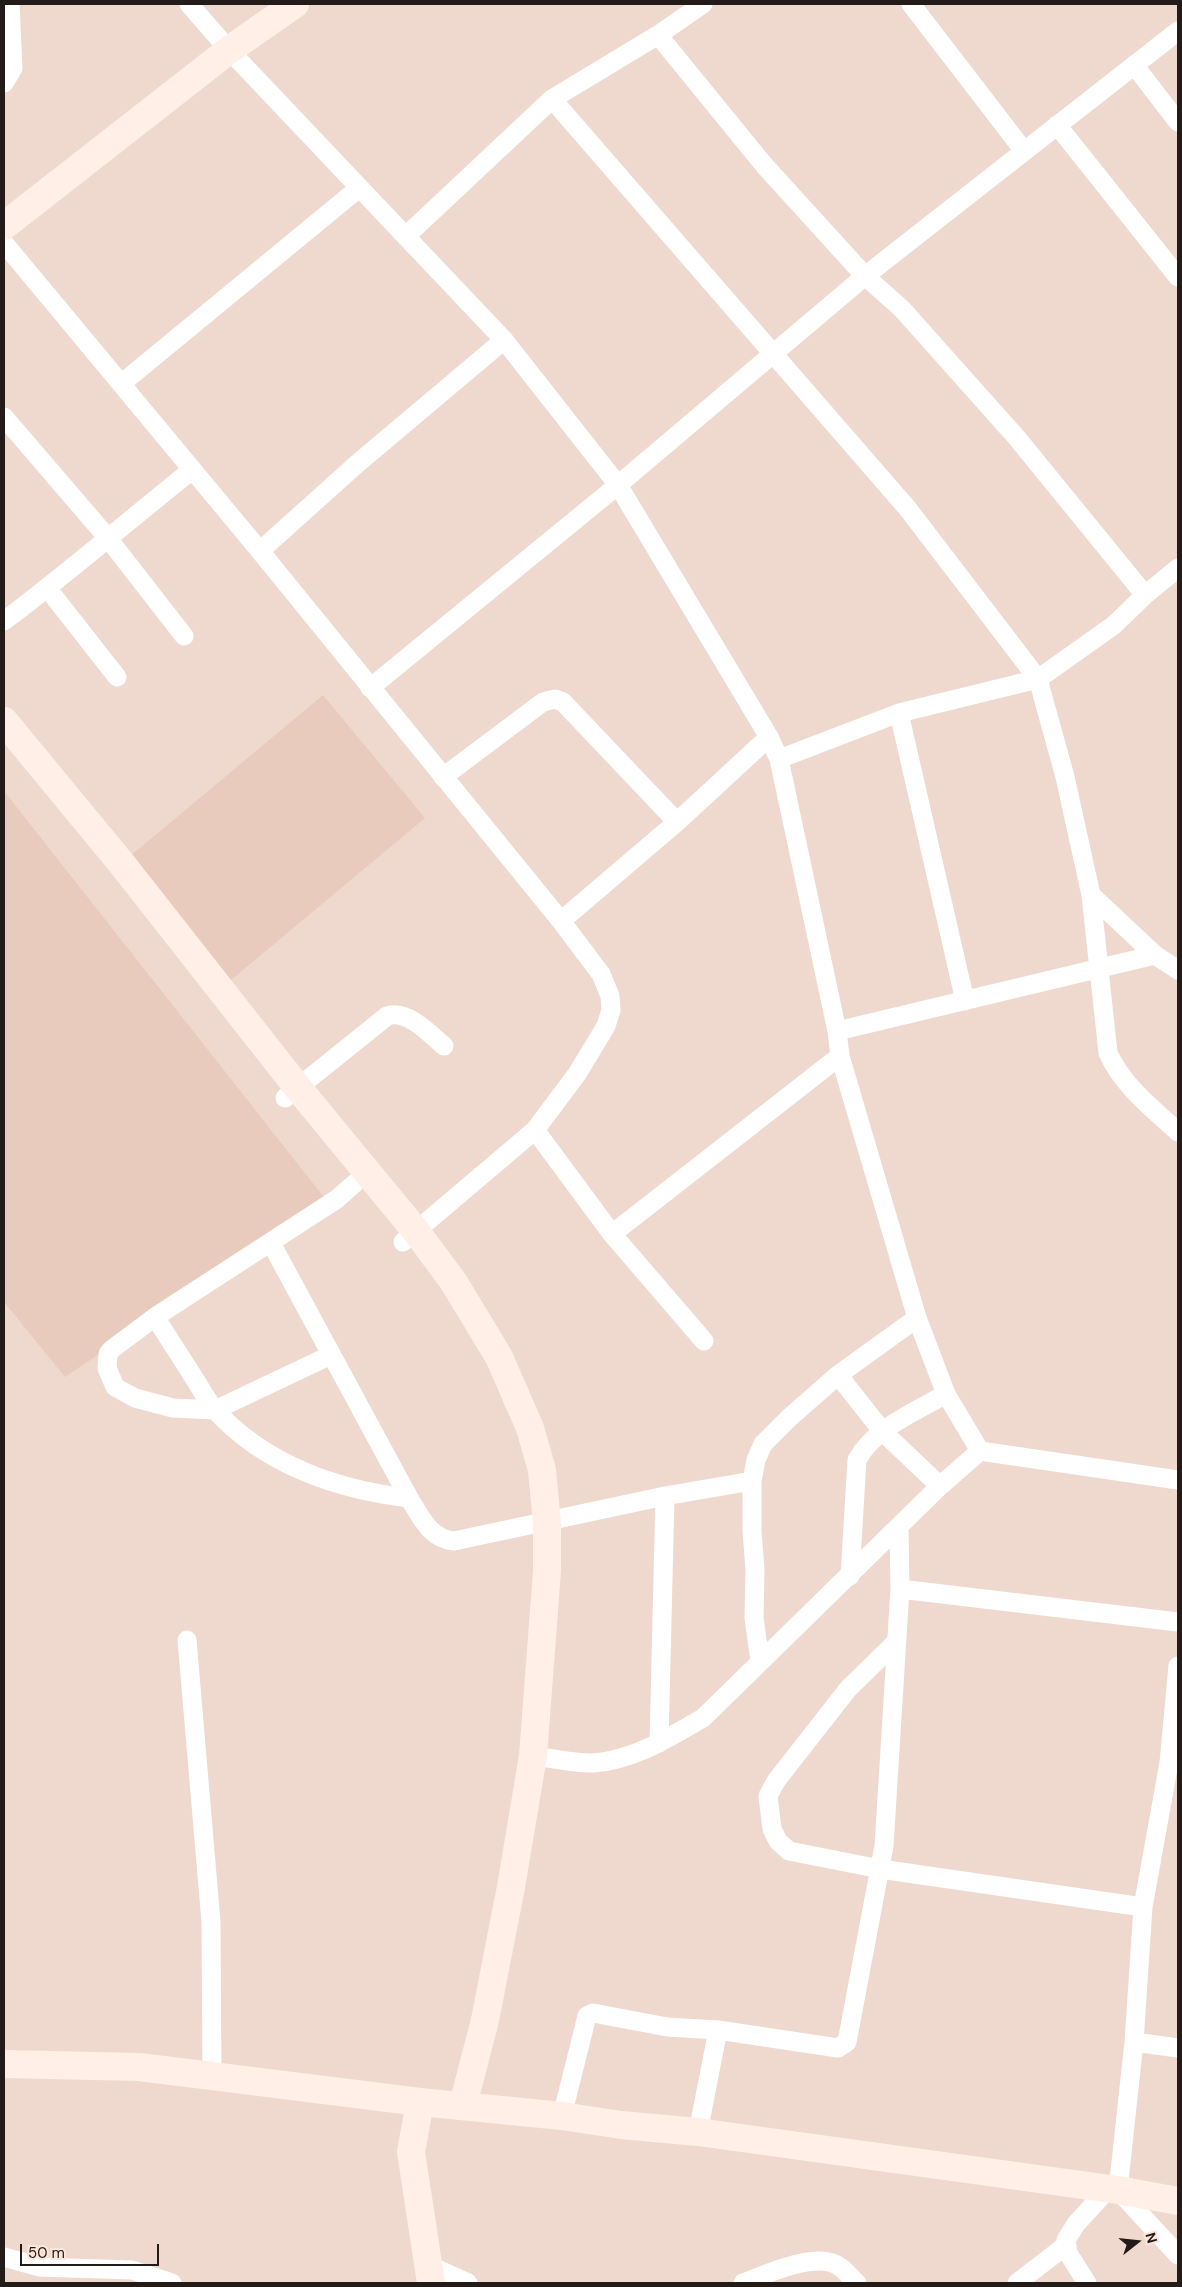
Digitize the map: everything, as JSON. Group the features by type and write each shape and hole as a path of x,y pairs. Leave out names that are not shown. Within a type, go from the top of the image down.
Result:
{"main road":[{"path":"4,226 229,50 295,4"},
{"path":"4,721 116,869 291,1093 409,1236"},
{"path":"4,738 116,869"},
{"path":"291,1093 355,1183 453,1281 503,1365 530,1428 542,1470 547,1571 533,1756 502,1934 479,2047 464,2105"},
{"path":"4,2064 138,2067 420,2102 562,2116 621,2125 698,2132 1113,2189 1178,2201"},
{"path":"420,2102 411,2152 430,2274"}],"street":[{"path":"4,83 13,68 10,4"},
{"path":"189,4 229,50 504,340 618,485 769,737 779,759 837,1031 840,1056 917,1318 946,1394 980,1451"},
{"path":"406,236 552,100 658,35 703,4"},
{"path":"911,4 1024,151"},
{"path":"370,688 618,485 865,276 1178,30"},
{"path":"658,35 764,165 865,276 902,309 1017,438 1145,595"},
{"path":"1134,65 1178,122"},
{"path":"552,100 908,509 1038,679 1065,777 1091,895 1108,1053 1115,1069 1127,1084 1178,1132"},
{"path":"1057,125 1178,277"},
{"path":"121,384 359,188"},
{"path":"4,243 260,551 561,921 601,974 610,996 612,1010 606,1026 577,1074 535,1130 409,1236"},
{"path":"260,551 358,463 504,340"},
{"path":"4,417 107,537 184,636"},
{"path":"4,621 48,589 107,537 192,470"},
{"path":"779,759 900,713 1038,679 1114,625 1145,595 1178,568"},
{"path":"48,589 116,676"},
{"path":"443,777 543,702 556,699 563,702 677,822"},
{"path":"900,713 965,1001"},
{"path":"561,921 677,822 769,737"},
{"path":"1091,895 1155,955 1178,970"},
{"path":"837,1031 1155,955"},
{"path":"291,1093 387,1016 401,1014 444,1046"},
{"path":"612,1234 840,1056"},
{"path":"535,1130 612,1234 704,1341"},
{"path":"332,1355 215,1410 173,1408 135,1398 115,1387 107,1368 108,1354 155,1317 271,1243 337,1198 355,1183"},
{"path":"271,1243 409,1498 428,1528 445,1540 454,1541 545,1512 665,1496 752,1481"},
{"path":"155,1317 215,1410 246,1437 278,1460 322,1479 369,1493 409,1498"},
{"path":"760,1661 754,1618 755,1570 752,1531 752,1481 756,1460 763,1444 838,1375 917,1318"},
{"path":"838,1375 883,1432 940,1486"},
{"path":"850,1576 857,1460 862,1450 883,1432 946,1394"},
{"path":"533,1756 594,1763 618,1759 659,1743 703,1718 940,1486 980,1451 1178,1480"},
{"path":"659,1743 665,1496"},
{"path":"562,2116 590,2014 606,2015 667,2027 718,2030 838,2048 844,2046 851,2030 884,1846 900,1589 899,1528"},
{"path":"900,1589 1178,1622"},
{"path":"187,1640 211,1922 212,2076"},
{"path":"896,1642 848,1690 776,1782 768,1796 772,1829 778,1841 789,1851 880,1869 1143,1906"},
{"path":"1086,2283 1066,2246 1067,2236 1113,2189 1134,2042 1143,1906 1174,1763 1178,1666"},
{"path":"698,2132 718,2030"},
{"path":"1134,2042 1178,2048"},
{"path":"1113,2189 1178,2255"},
{"path":"1017,2283 1066,2246"},
{"path":"4,2257 40,2268 132,2270 172,2283"},
{"path":"743,2283 815,2260 828,2261 839,2266 857,2283"},
{"path":"430,2274 468,2283"}],"shaded area":[{"path":"323,695 425,818 231,980 129,857"},
{"path":"4,791 327,1201 65,1377 4,1302"}]}
